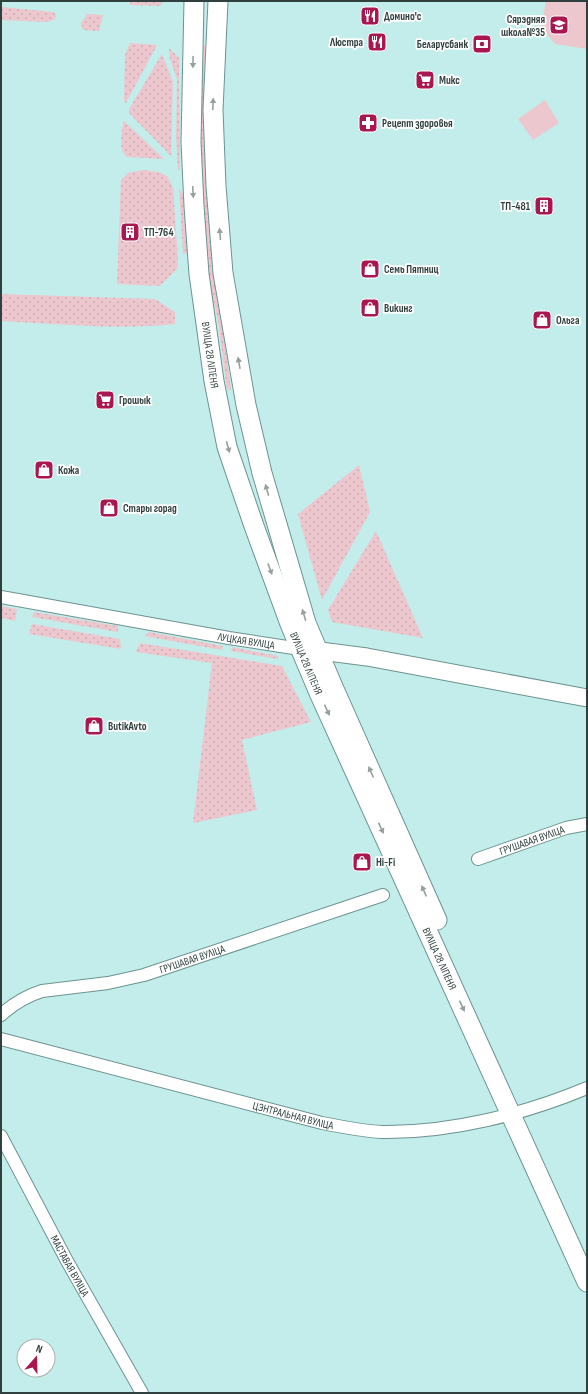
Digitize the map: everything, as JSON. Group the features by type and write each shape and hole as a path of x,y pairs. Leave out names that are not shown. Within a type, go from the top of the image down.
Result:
{"main road":[{"name":"ВУЛІЦА 28 ЛІПЕНЯ","path":"194,1 191,142 194,206 199,274 219,408 227,447 254,526 309,650"},
{"name":"ВУЛІЦА 28 ЛІПЕНЯ","path":"218,1 213,110 216,186 223,273 246,405 274,517 306,623 309,650 320,695 517,1112 587,1253"},
{"path":"219,408 246,405"},
{"name":"ЛУЦКАЯ ВУЛІЦА","path":"309,650 366,658 587,698"},
{"name":"ВУЛІЦА 28 ЛІПЕНЯ","path":"517,1112 587,1282"}],"street":[{"name":"ЛУЦКАЯ ВУЛІЦА","path":"1,597 309,650"},
{"name":"ГРУШАВАЯ ВУЛІЦА","path":"478,859 566,828 587,824"},
{"name":"ГРУШАВАЯ ВУЛІЦА","path":"1,1015 14,1004 30,994 42,991 125,980 144,975 383,895"},
{"name":"ЦЭНТРАЛЬНАЯ ВУЛІЦА","path":"1,1039 322,1123 382,1132 425,1130 446,1127 517,1112 587,1088"},
{"name":"МАСТАВАЯ ВУЛІЦА","path":"1,1136 67,1261 142,1393"}],"shaded area":[{"path":"130,1 163,1 160,6 130,5"},
{"name":"Сярэдняя школа№35","path":"546,1 587,1 587,49 555,44 541,27"},
{"path":"1,7 54,12 56,16 54,20 45,22 1,20"},
{"path":"87,14 103,15 99,31 83,30 81,23"},
{"path":"130,43 157,45 126,103 124,101 125,55"},
{"path":"202,44 205,46 204,111 206,181 216,279 231,388 230,390 227,389 218,321 208,277 201,181 198,111"},
{"path":"169,48 179,58 180,171 178,169 176,136 177,79 170,59"},
{"path":"162,54 173,82 171,156 129,113 129,109"},
{"path":"545,100 559,123 533,140 518,119"},
{"path":"124,121 164,159 127,157 122,150 121,137"},
{"path":"143,170 159,172 167,176 173,188 178,260 177,269 160,286 117,284 121,180 128,173"},
{"path":"179,188 183,195 187,253 183,254"},
{"path":"1,294 155,299 175,312 175,324 153,326 109,326 1,321"},
{"path":"359,465 370,512 322,600 298,514"},
{"path":"376,531 423,638 332,622 328,610"},
{"path":"1,606 17,609 15,621 1,618"},
{"path":"34,612 118,626 118,632 32,617"},
{"path":"32,624 120,639 121,649 29,634"},
{"path":"149,632 223,646 222,650 144,636"},
{"path":"140,643 282,666 311,722 242,740 257,810 193,823 212,663 136,652"},
{"path":"232,647 278,656 278,659 231,651"}],"place":[{"name":"Домино'c","path":"370,16"},
{"name":"Сярэдняя школа№35","path":"559,25"},
{"name":"Люстра","path":"377,42"},
{"name":"Беларусбанк","path":"482,44"},
{"name":"Микс","path":"425,80"},
{"name":"Рецепт здоровья","path":"368,123"},
{"name":"ТП-481","path":"544,206"},
{"name":"ТП-764","path":"130,232"},
{"name":"Семь Пятниц","path":"370,269"},
{"name":"Викинг","path":"370,308"},
{"name":"Ольга","path":"542,320"},
{"name":"Грошык","path":"105,400"},
{"name":"Кожа","path":"44,470"},
{"name":"Стары горад","path":"109,508"},
{"name":"ButikAvto","path":"94,726"},
{"name":"Hi-Fi","path":"362,862"}]}
